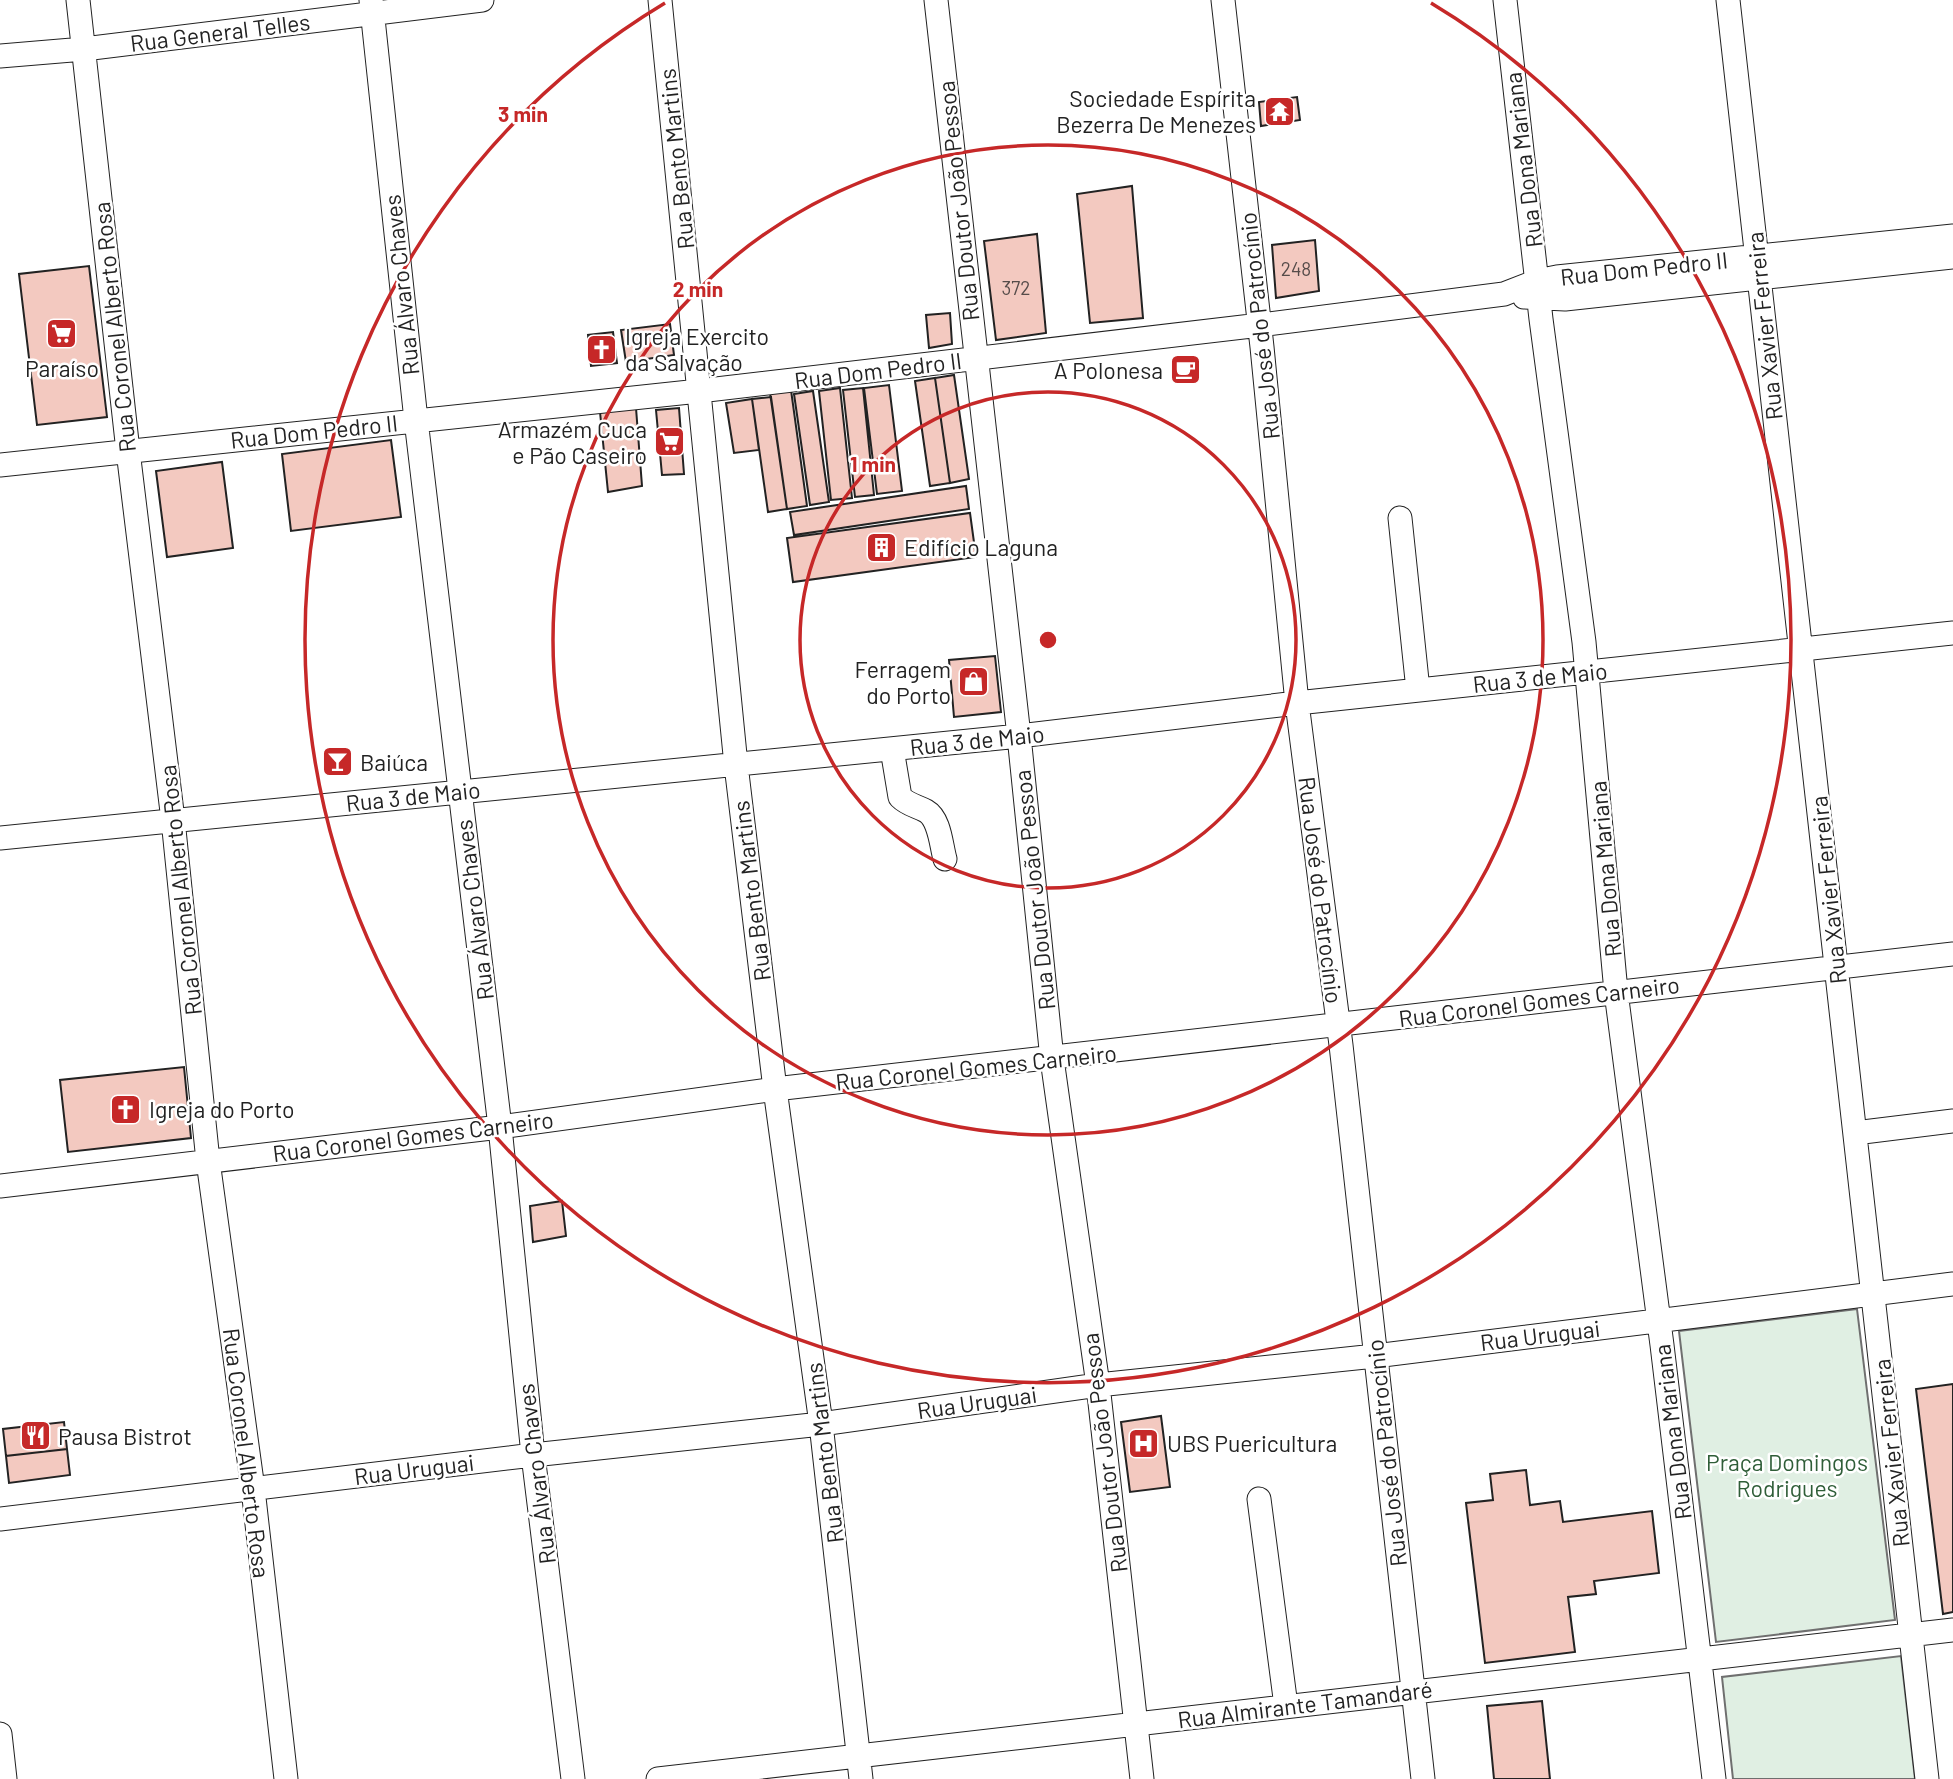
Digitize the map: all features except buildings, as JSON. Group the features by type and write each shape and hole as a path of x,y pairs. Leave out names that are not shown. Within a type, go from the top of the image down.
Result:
{"street":[{"name":"Rua Coronel Alberto Rosa","path":"78,0 128,451 173,820 208,1161 253,1489 286,1779"},
{"name":"Rua General Telles","path":"0,57 84,49 371,7 482,0"},
{"name":"Rua Bento Martins","path":"660,0 736,765 775,1089 821,1424 861,1779"},
{"name":"Rua Doutor João Pessoa","path":"936,0 1019,736 1052,1059 1098,1385 1142,1779"},
{"name":"Rua José do Patrocínio","path":"1223,0 1260,326 1297,703 1338,1024 1423,1779"},
{"name":"Rua Dona Mariana","path":"1505,0 1586,672 1616,992 1714,1779"},
{"name":"Rua Xavier Ferreira","path":"1728,0 1927,1779"},
{"name":"Rua Álvaro Chaves","path":"371,7 416,420 500,1127 533,1455 573,1779"},
{"name":"Rua Dom Pedro II","path":"0,465 699,391 1260,326 1538,290 1757,256 1953,236"},
{"name":"Rua Dom Pedro II","path":"1538,290 1565,299 1953,257"},
{"path":"1400,518 1418,690"},
{"name":"Rua 3 de Maio","path":"0,838 1019,736 1297,703 1953,633"},
{"path":"892,749 900,797 906,803 928,811 935,818 945,859"},
{"name":"Rua Coronel Gomes Carneiro","path":"0,1186 500,1127 775,1089 1953,954"},
{"path":"1855,1133 1953,1121"},
{"name":"Rua Uruguai","path":"0,1519 533,1455 821,1424 1098,1385 1375,1356 1953,1284"},
{"path":"1259,1499 1286,1706"},
{"name":"Rua Almirante Tamandaré","path":"658,1779 1953,1630"},
{"path":"0,1734 5,1779"}],"green space":[{"name":"Praça Domingos Rodrigues","path":"1857,1309 1895,1620 1716,1642 1679,1331"},
{"path":"1901,1656 1915,1779 1733,1779 1722,1677"}],"place":[{"name":"Sociedade Espírita Bezerra De Menezes","path":"1279,111"},
{"name":"Paraíso","path":"62,334"},
{"name":"Igreja Exercito da Salvação","path":"602,349"},
{"name":"A Polonesa","path":"1186,370"},
{"name":"Armazém Cuca e Pão Caseiro","path":"670,442"},
{"name":"Edifício Laguna","path":"881,547"},
{"name":"Ferragem do Porto","path":"974,682"},
{"name":"Baiúca","path":"337,762"},
{"name":"Igreja do Porto","path":"126,1109"},
{"name":"Pausa Bistrot","path":"35,1436"},
{"name":"UBS Puericultura","path":"1144,1443"}]}
